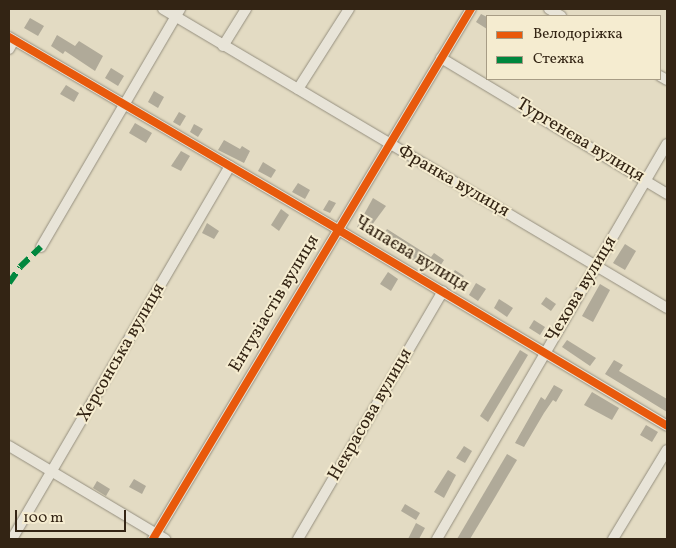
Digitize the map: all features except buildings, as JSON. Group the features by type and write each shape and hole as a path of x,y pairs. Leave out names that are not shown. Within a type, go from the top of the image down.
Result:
{"street":[{"name":"Франка вулиця","path":"163,9 178,12 223,46 667,308"},
{"path":"223,46 246,9"},
{"path":"298,89 350,9"},
{"name":"Ентузіастів вулиця","path":"158,538 337,229 471,9"},
{"path":"41,247 178,12"},
{"name":"Чапаєва вулиця","path":"10,42 230,166 546,352 667,426"},
{"name":"Тургенєва вулиця","path":"441,58 667,194"},
{"name":"Чехова вулиця","path":"437,539 598,266 667,144"},
{"name":"Херсонська вулиця","path":"12,539 230,166"},
{"name":"Некрасова вулиця","path":"298,539 443,292"},
{"path":"9,446 158,538"},
{"path":"613,539 667,450"}],"marked path":[{"path":"9,283 20,267 41,247"}],"cycle path":[{"path":"153,539 471,9"},
{"path":"9,37 337,229 667,426"}]}
